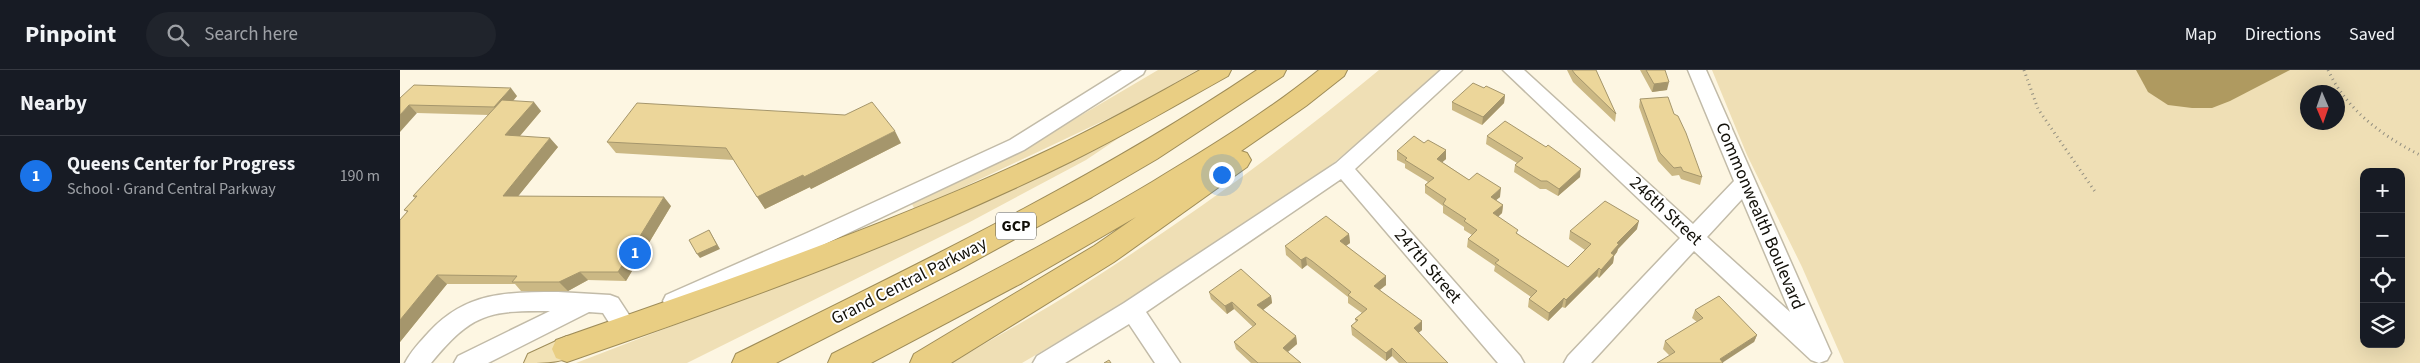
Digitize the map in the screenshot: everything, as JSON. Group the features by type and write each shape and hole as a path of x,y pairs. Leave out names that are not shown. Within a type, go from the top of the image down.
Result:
{"highway":[{"path":"567,349 789,271 997,184 1157,108 1219,70"},
{"name":"Grand Central Parkway","path":"747,363 977,247 1106,178 1216,111 1274,70"},
{"name":"GCP","path":"844,363 991,287 1123,213 1235,143 1335,70"},
{"path":"925,363 1104,254 1200,188 1284,126 1346,70"}],"main road":[{"path":"539,363 567,349"}],"street":[{"path":"567,349 815,239 1017,145 1136,70"},
{"path":"1045,363 1132,310 1343,168 1453,70"},
{"name":"246th Street","path":"1512,70 1696,238 1820,358"},
{"name":"Commonwealth Boulevard","path":"1697,70 1820,358"},
{"name":"247th Street","path":"1343,168 1512,363"},
{"path":"1576,363 1746,183"},
{"path":"417,363 447,328 470,310 502,302 610,304 623,324"},
{"path":"466,363 586,304"},
{"path":"1132,310 1168,363"}],"path":[{"path":"2024,70 2038,109 2096,193"},
{"path":"2328,70 2341,93 2383,135 2420,155"}],"shaded area":[{"path":"1158,70 1197,70 1137,105 915,210 912,204 1051,133"},
{"path":"1379,70 1444,70 1336,161 1291,196 1178,269 1073,333 1022,363 952,363 1066,296 1197,209 1271,155"},
{"path":"1712,70 2420,70 2420,363 1844,363 1802,267 1747,155"},
{"path":"2136,70 2290,70 2230,101 2212,108 2192,108 2168,105 2148,92"},
{"path":"1153,115 1086,160 968,223 687,363 576,363 776,286"}],"building":[{"path":"1572,70 1596,70 1616,114 1575,74"},
{"path":"1646,70 1665,70 1669,82 1654,84"},
{"path":"1473,83 1484,88 1486,86 1505,95 1483,117 1452,102"},
{"path":"414,85 511,88 494,107 409,105 400,115 400,98"},
{"path":"1668,97 1674,114 1678,116 1686,133 1702,177 1683,171 1681,167 1674,168 1660,153 1640,99"},
{"path":"502,100 534,102 505,135 550,138 503,196 664,197 618,272 580,272 559,282 512,282 517,276 437,275 400,320 400,220 408,211 404,210 417,196 413,196"},
{"path":"872,102 895,131 804,177 803,175 757,197 726,148 607,142 637,103 845,115"},
{"path":"1505,121 1546,147 1548,145 1581,169 1559,189 1547,181 1541,181 1515,165 1523,158 1487,136"},
{"path":"1414,136 1424,143 1428,140 1446,150 1437,159 1469,180 1477,173 1501,188 1491,197 1503,205 1493,213 1518,230 1516,233 1568,267 1591,244 1570,231 1605,201 1639,221 1617,243 1619,244 1611,253 1614,255 1601,270 1599,268 1566,300 1564,298 1549,313 1529,299 1537,291 1495,263 1499,260 1468,239 1477,230 1464,221 1466,219 1443,204 1446,199 1425,185 1434,178 1405,160 1407,158 1397,151"},
{"path":"1326,216 1349,234 1340,241 1386,276 1374,286 1422,321 1414,328 1448,363 1407,363 1392,348 1386,353 1351,326 1358,320 1355,319 1367,309 1348,295 1351,292 1312,261 1306,257 1301,260 1285,246"},
{"path":"709,230 717,245 697,254 689,240"},
{"path":"1241,269 1271,296 1257,305 1296,336 1283,348 1301,363 1258,363 1234,342 1256,324 1232,302 1225,306 1209,292"},
{"path":"1719,296 1757,335 1720,359 1723,363 1657,363 1675,352 1665,341 1703,318 1695,310"}],"place":[{"name":"Queens Center for Progress","path":"635,253"}]}
